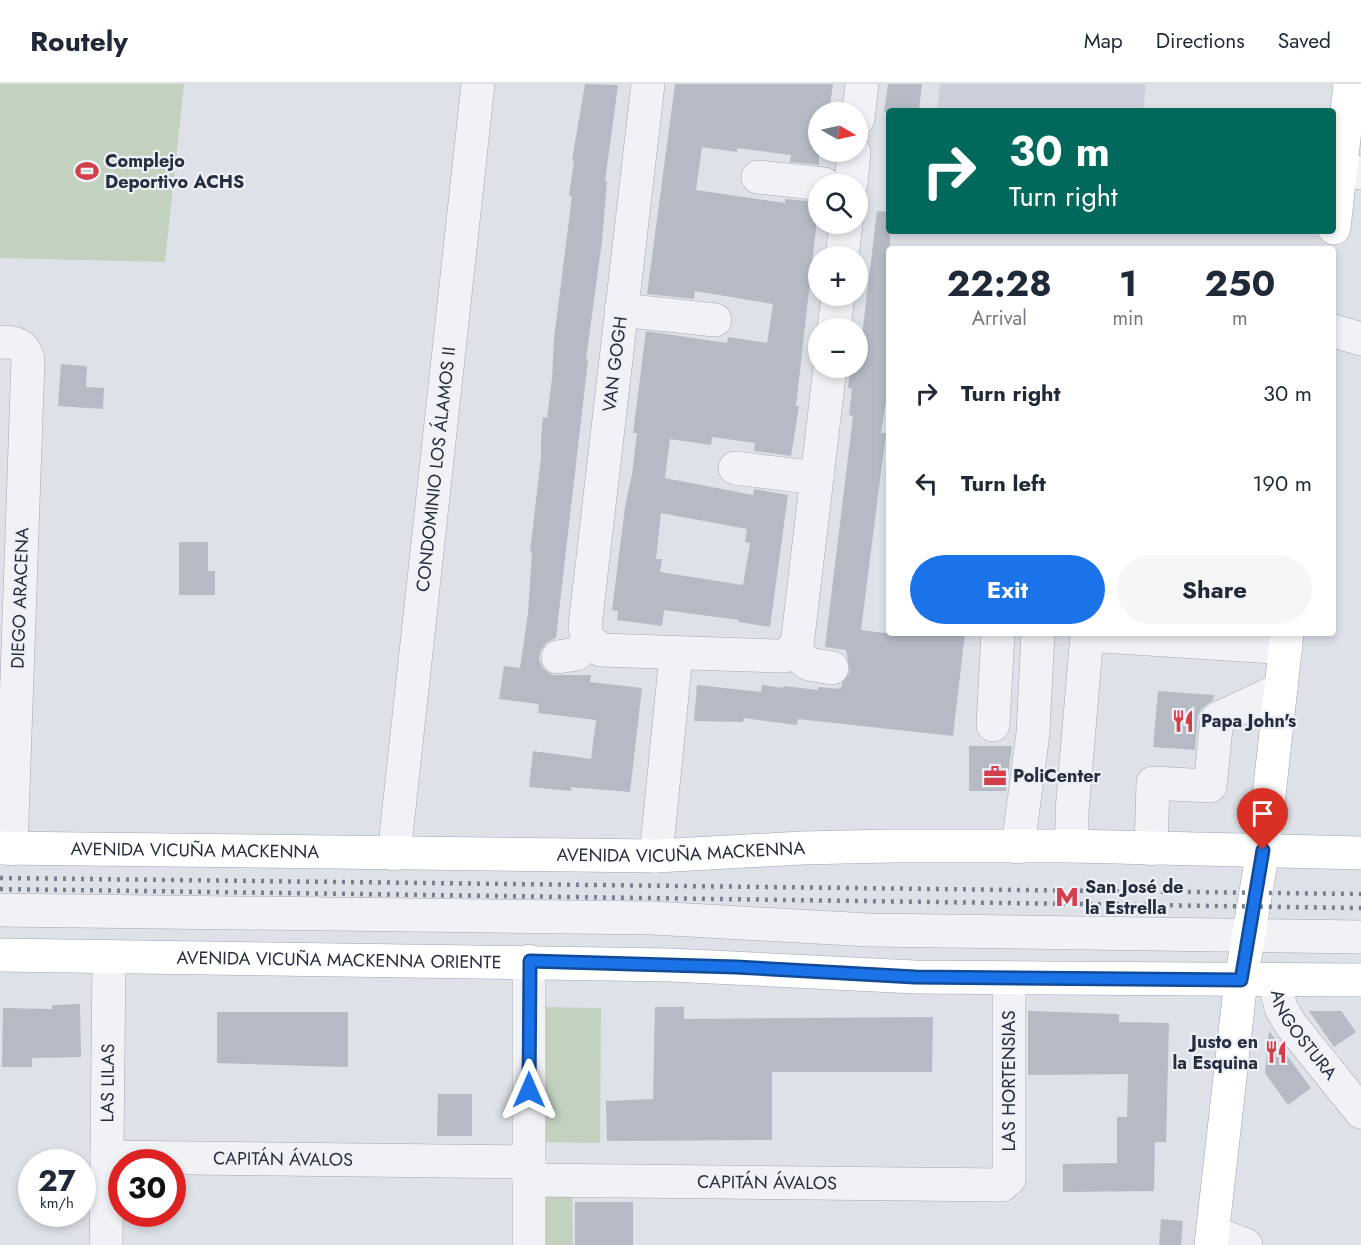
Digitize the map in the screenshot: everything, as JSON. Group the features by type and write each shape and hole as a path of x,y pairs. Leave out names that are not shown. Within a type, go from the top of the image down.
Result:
{"main road":[{"path":"1336,220 1350,172 1350,84"},
{"path":"1212,1238 1241,980 1263,850 1287,640"},
{"name":"AVENIDA VICUÑA MACKENNA","path":"6,848 656,856 844,847 1072,846 1361,853"},
{"name":"AVENIDA VICUÑA MACKENNA ORIENTE","path":"0,955 530,961 736,967 904,977 1361,980"}],"street":[{"name":"CONDOMINIO LOS ÁLAMOS II","path":"394,854 478,84"},
{"name":"VAN GOGH","path":"590,643 585,627 648,84"},
{"path":"860,102 862,84"},
{"path":"758,177 808,182"},
{"path":"621,310 715,320"},
{"path":"1336,332 1361,339"},
{"name":"DIEGO ARACENA","path":"6,848 12,498 28,360 12,345"},
{"path":"558,657 576,654 590,643 601,650 676,655 776,656 791,651 799,638 829,378"},
{"path":"735,468 817,478"},
{"path":"993,725 998,636"},
{"path":"1018,848 1034,733 1038,636"},
{"path":"1072,846 1072,811 1087,636"},
{"path":"1127,636 1287,640"},
{"path":"791,651 809,664 832,668"},
{"path":"656,856 676,655"},
{"path":"1151,849 1153,783 1210,786 1217,719 1281,689"},
{"path":"0,910 653,918 869,930 1361,937"},
{"name":"LAS LILAS","path":"106,1245 109,957"},
{"path":"529,1245 530,961"},
{"name":"LAS HORTENSIAS","path":"1006,1183 1009,1174 1009,978"},
{"name":"ANGOSTURA","path":"1274,980 1281,1008 1291,1025 1361,1112"},
{"name":"CAPITÁN ÁVALOS","path":"107,1157 998,1186 1006,1183"},
{"path":"1212,1238 1246,1245"}],"shaded area":[{"path":"940,84 1146,84 1143,108 937,108"}],"green space":[{"name":"Complejo Deportivo ACHS","path":"0,84 184,84 165,262 0,258"},
{"path":"542,1007 601,1008 600,1143 542,1142"},
{"path":"539,1189 572,1189 573,1245 540,1245"}],"building":[{"path":"585,84 618,85 605,181 607,181 602,241 586,359 588,360 556,638 546,643 539,659 543,668 552,675 591,675 590,682 642,688 630,792 571,787 571,791 529,787 533,751 591,759 596,720 538,713 539,704 499,699 504,666 520,668 528,613 532,553 530,552 541,457 543,417 547,418 554,339 572,196 569,196 574,161 572,160"},
{"path":"675,84 833,84 830,102 808,102 808,162 819,162 819,165 790,162 791,155 737,148 737,152 702,147 696,190 785,203 785,199 808,201 808,234 815,234 814,246 808,246 808,300 796,406 799,406 791,456 754,451 755,443 712,437 711,445 670,439 665,478 753,495 754,489 788,495 770,627 738,622 739,620 664,610 662,626 617,620 618,611 612,610 637,433 633,433 646,331 727,343 728,337 767,343 773,304 695,291 694,299 647,294","holes":["661,513 747,529 745,542 750,543 743,585 660,572 662,559 656,559"]},
{"path":"888,84 922,84 919,108 886,108 884,112"},
{"path":"877,211 886,212 886,234 890,234 890,246 886,246 886,400 881,433 886,433 861,630 886,633 886,636 965,636 953,736 798,719 797,725 744,718 743,722 694,721 697,685 761,692 762,685 818,690 818,687 841,689 842,683 850,672 846,650 825,647 853,416 849,415 852,389 848,388 849,378 868,378 868,318 864,318 866,306 868,306 868,285"},
{"path":"61,364 87,366 86,387 104,388 103,409 58,406"},
{"path":"179,542 208,542 208,571 215,571 215,595 179,595"},
{"name":"Papa John's","path":"1158,691 1214,695 1213,700 1202,708 1198,716 1195,750 1153,747"},
{"name":"PoliCenter","path":"969,746 1012,746 1006,791 969,791"},
{"path":"80,1004 81,1057 32,1058 32,1067 2,1067 3,1008 52,1009 52,1005"},
{"path":"655,1007 684,1007 684,1019 933,1017 932,1072 772,1072 772,1140 607,1141 606,1101 653,1099"},
{"path":"1028,1011 1119,1014 1119,1022 1169,1023 1166,1142 1155,1142 1154,1191 1063,1192 1063,1164 1117,1163 1117,1117 1127,1117 1128,1074 1028,1075"},
{"path":"1309,1011 1341,1011 1356,1032 1334,1047"},
{"path":"217,1012 348,1012 348,1067 217,1063"},
{"name":"Justo en la Esquina","path":"1269,1031 1311,1088 1288,1105 1265,1073"},
{"path":"438,1094 472,1094 472,1136 437,1136"},
{"path":"575,1202 633,1202 633,1245 575,1245"},
{"path":"1161,1219 1183,1221 1181,1245 1159,1245"}],"railway":[{"path":"0,878 1361,894"},
{"path":"0,889 1361,908"}],"place":[{"name":"Complejo Deportivo ACHS","path":"87,171"},
{"name":"Papa John's","path":"1183,721"},
{"name":"PoliCenter","path":"995,776"},
{"name":"San José de la Estrella","path":"1067,897"},
{"name":"Justo en la Esquina","path":"1276,1052"}],"route":[{"path":"529,1090 530,961 736,967 915,977 1241,980 1263,850"}]}
